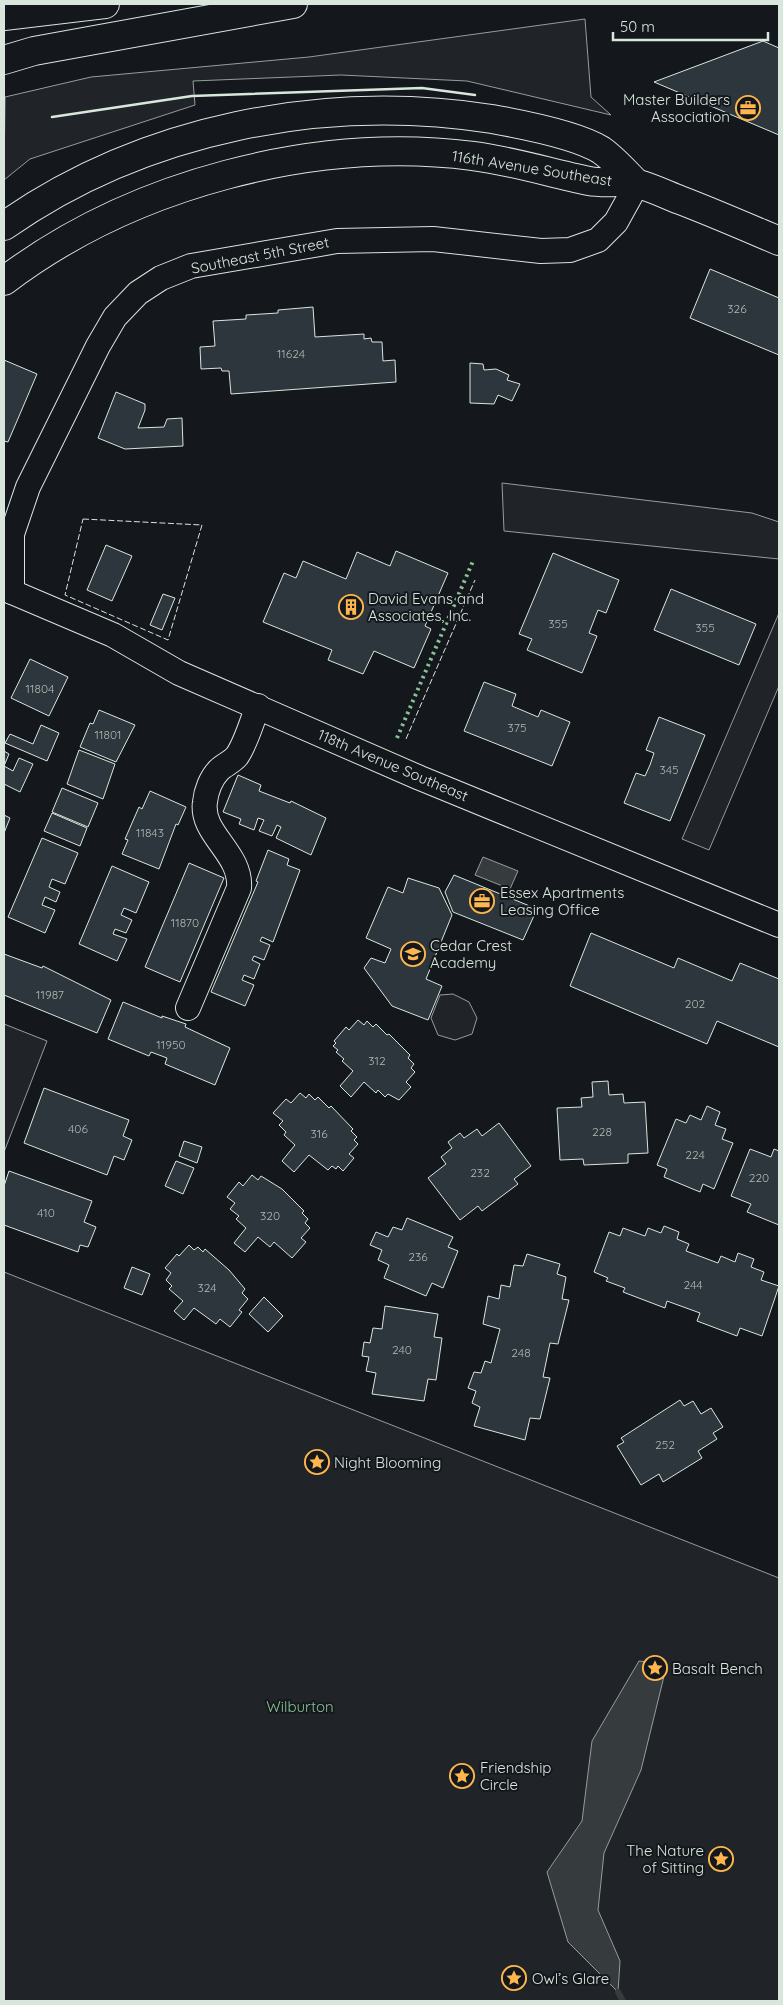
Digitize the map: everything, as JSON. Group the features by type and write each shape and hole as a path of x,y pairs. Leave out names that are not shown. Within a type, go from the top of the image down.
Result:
{"main road":[{"path":"4,16 106,4"},
{"path":"4,60 34,51 293,4"},
{"name":"116th Avenue Southeast","path":"4,226 59,192 110,168 169,144 236,126 289,116 342,111 414,110 520,124 566,137 600,150 637,184"},
{"name":"116th Avenue Southeast","path":"4,281 44,253 129,209 173,192 244,170 296,159 354,153 415,152 453,154 510,161 591,181 637,184 779,241"}],"street":[{"name":"Southeast 5th Street","path":"8,595 12,534 28,487 98,346 115,317 138,293 161,278 191,266 337,241 433,238 541,251 570,250 598,240 616,222 637,184"},
{"name":"118th Avenue Southeast","path":"8,595 113,635 179,673 420,778 779,925"},
{"path":"188,1008 240,888 240,875 236,865 206,819 204,804 208,788 217,772 236,756 258,706"}],"green space":[{"path":"585,19 591,97 611,115 467,81 341,75 193,81 195,105 30,159 4,180 5,97 91,77 309,57"},
{"path":"502,483 752,513 779,522 779,559 504,531"},
{"path":"779,613 779,686 709,850 682,839"},
{"path":"453,994 469,1002 477,1018 472,1034 455,1040 438,1035 431,1018 440,995"},
{"path":"4,1024 47,1041 4,1152"},
{"name":"Wilburton","path":"4,1272 779,1578 779,2001 4,2001"}],"shaded area":[{"path":"483,857 518,871 510,889 475,875"},
{"path":"639,1661 667,1664 641,1770 604,1853 598,1910 620,1961 618,1992 568,1942 547,1872 582,1821 592,1741"}],"building":[{"name":"Master Builders Association","path":"763,41 779,48 779,135 654,82"},
{"path":"710,269 779,298 779,355 690,318"},
{"path":"313,307 315,337 364,334 364,339 371,338 372,342 382,342 383,361 395,360 396,382 231,394 229,371 222,371 221,368 201,369 200,347 215,346 213,321 246,319 246,315 278,313 278,310"},
{"path":"4,360 37,374 8,442 4,441"},
{"path":"470,363 483,364 484,370 496,369 509,375 507,380 520,384 512,401 498,395 494,404 470,403"},
{"path":"116,392 145,404 145,410 138,428 164,427 167,419 182,418 183,446 125,449 98,438"},
{"path":"106,545 132,556 112,601 87,590"},
{"name":"David Evans and Associates, Inc.","path":"396,551 448,573 425,626 431,629 414,668 374,651 363,674 328,660 332,650 263,622 284,573 296,578 303,561 346,579 357,552 390,566"},
{"path":"553,553 619,580 606,613 598,610 589,633 597,636 582,673 527,650 532,639 519,634"},
{"path":"671,589 756,624 739,665 654,630"},
{"path":"163,594 175,598 162,630 150,625"},
{"path":"30,659 68,677 49,716 11,698"},
{"path":"484,682 516,694 512,706 538,717 541,710 570,722 552,766 464,731"},
{"path":"99,710 135,725 116,762 80,747 90,723 93,724"},
{"path":"659,717 705,735 670,821 624,803 636,773 645,776 650,765 654,753 646,750"},
{"path":"41,725 59,733 47,761 5,743 10,734 33,744"},
{"path":"79,750 115,764 103,799 67,784"},
{"path":"4,751 9,754 4,766"},
{"path":"19,758 33,764 20,792 4,784 4,766 13,771"},
{"path":"238,775 261,785 259,791 290,803 291,801 326,818 311,855 276,838 281,827 277,825 272,836 259,831 264,820 258,818 254,830 239,824 241,819 223,812"},
{"path":"62,788 98,803 88,827 52,812"},
{"path":"150,791 186,807 178,825 176,824 159,869 122,854 128,840 125,839 139,807 142,809"},
{"path":"52,813 87,828 80,846 44,831"},
{"path":"4,815 10,818 4,833"},
{"path":"42,838 78,853 65,884 52,879 49,887 60,892 56,902 45,897 42,905 55,910 45,933 8,917"},
{"path":"268,850 289,859 287,865 300,870 273,942 262,937 260,941 270,945 264,960 254,956 252,960 260,964 254,979 244,975 242,980 254,985 245,1006 211,992 258,882 256,881"},
{"path":"189,863 224,878 180,982 145,967"},
{"path":"112,866 149,882 136,913 124,908 121,915 132,920 126,933 115,929 113,934 127,939 117,961 79,944"},
{"name":"Essex Apartments Leasing Office","path":"454,875 537,909 523,940 453,912 445,892"},
{"name":"Cedar Crest Academy","path":"408,878 439,888 452,915 426,979 442,986 428,1020 392,1006 364,968 371,958 385,963 391,949 366,938 388,887 403,893"},
{"path":"591,933 674,968 678,958 732,981 740,963 779,979 779,1047 717,1021 707,1044 570,986"},
{"path":"4,954 42,968 43,966 111,1000 97,1033 4,995"},
{"path":"123,1002 162,1018 162,1016 186,1024 185,1027 230,1048 215,1085 165,1064 167,1058 151,1052 149,1056 108,1039"},
{"path":"358,1020 364,1025 367,1021 373,1027 376,1024 410,1055 408,1058 414,1064 411,1068 415,1072 406,1082 411,1087 399,1100 388,1094 385,1097 378,1090 376,1093 364,1082 351,1097 340,1086 353,1071 342,1061 344,1059 336,1052 338,1050 333,1046 336,1043 334,1041 346,1027 349,1030"},
{"path":"608,1081 609,1095 623,1094 624,1103 645,1102 648,1153 628,1154 628,1163 584,1165 583,1159 560,1160 557,1108 582,1107 581,1098 593,1097 592,1082"},
{"path":"44,1088 129,1120 123,1136 132,1140 124,1160 114,1156 107,1175 24,1143"},
{"path":"300,1093 306,1098 309,1094 315,1100 318,1097 329,1108 331,1106 353,1129 351,1131 357,1137 354,1140 358,1144 349,1154 354,1158 343,1171 338,1166 336,1169 332,1166 328,1170 309,1155 294,1172 282,1161 295,1145 284,1135 286,1132 279,1125 283,1121 273,1113 286,1099 291,1103"},
{"path":"707,1106 720,1112 715,1125 726,1129 722,1139 733,1143 714,1189 703,1184 700,1192 664,1177 667,1169 657,1165 676,1119 686,1123 690,1115 701,1120"},
{"path":"499,1123 531,1166 514,1179 518,1184 482,1211 478,1206 460,1220 428,1178 446,1164 441,1157 452,1148 448,1142 460,1133 464,1138 477,1129 482,1136"},
{"path":"184,1141 202,1147 197,1163 179,1156"},
{"path":"750,1149 771,1157 774,1149 779,1151 779,1225 747,1212 751,1204 731,1196"},
{"path":"176,1161 194,1168 183,1194 165,1186"},
{"path":"9,1171 92,1201 84,1222 96,1227 88,1247 80,1245 78,1252 4,1225 4,1186"},
{"path":"252,1175 258,1180 261,1176 282,1189 304,1211 302,1213 308,1219 305,1223 310,1228 301,1238 306,1242 292,1258 274,1242 270,1247 258,1237 245,1252 234,1243 246,1228 236,1219 239,1216 230,1209 235,1203 227,1197 239,1182 243,1186"},
{"path":"407,1218 453,1237 448,1247 458,1251 443,1288 432,1283 426,1296 384,1278 389,1265 378,1260 382,1250 370,1245 376,1232 388,1237 393,1227 402,1230"},
{"path":"664,1226 679,1232 677,1239 689,1244 686,1251 718,1263 721,1256 735,1262 738,1253 754,1259 751,1267 764,1272 761,1280 779,1286 762,1336 740,1328 737,1336 697,1321 700,1313 667,1301 665,1308 623,1292 625,1288 606,1281 608,1278 594,1272 609,1232 620,1236 623,1228 645,1236 648,1228 661,1233"},
{"path":"189,1245 194,1250 198,1247 203,1252 205,1249 229,1270 245,1289 242,1293 248,1299 239,1310 242,1312 230,1327 220,1319 216,1324 194,1308 184,1320 174,1311 183,1301 169,1289 172,1286 166,1280 171,1273 165,1268 177,1254 179,1256"},
{"path":"527,1254 560,1264 557,1274 566,1277 562,1299 569,1300 558,1344 550,1343 543,1377 550,1378 540,1419 530,1418 525,1440 474,1426 480,1407 472,1403 476,1391 468,1388 474,1372 481,1373 485,1361 491,1363 500,1329 483,1324 488,1296 499,1299 501,1285 510,1287 514,1265 523,1266"},
{"path":"132,1267 150,1274 142,1295 124,1288"},
{"path":"264,1297 283,1316 268,1332 249,1314"},
{"path":"385,1306 438,1314 434,1337 442,1338 436,1380 428,1379 424,1401 372,1394 376,1373 366,1371 369,1357 362,1356 364,1342 370,1343 373,1328 382,1329"},
{"path":"680,1400 684,1406 693,1401 701,1414 711,1408 723,1427 713,1433 717,1439 698,1451 702,1458 663,1482 659,1474 641,1485 617,1446 624,1442 621,1438"}],"waterway":[{"path":"618,1992 623,2001"}],"hedge":[{"path":"397,738 473,561"}],"fence":[{"path":"83,519 202,525 168,640 65,595 83,519"},
{"path":"406,739 475,580"}],"wall":[{"path":"52,117 192,96 422,88 475,95"}],"place":[{"name":"Master Builders Association","path":"748,108"},
{"name":"David Evans and Associates, Inc.","path":"351,607"},
{"name":"Essex Apartments Leasing Office","path":"482,901"},
{"name":"Cedar Crest Academy","path":"413,954"},
{"name":"Night Blooming","path":"317,1462"},
{"name":"Basalt Bench","path":"655,1668"},
{"name":"Friendship Circle","path":"462,1776"},
{"name":"The Nature of Sitting","path":"721,1859"},
{"name":"Owl’s Glare","path":"514,1978"}]}
